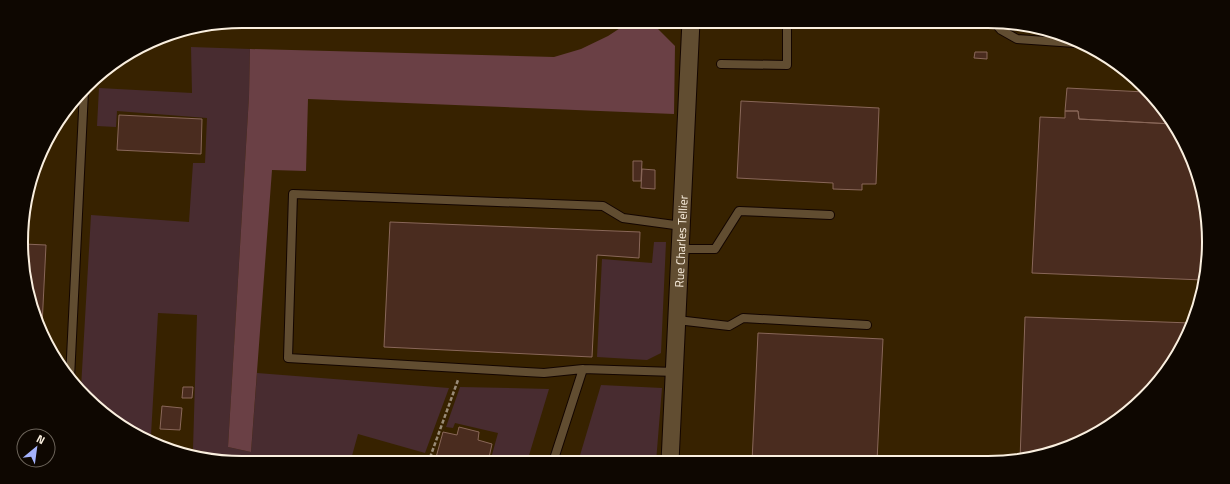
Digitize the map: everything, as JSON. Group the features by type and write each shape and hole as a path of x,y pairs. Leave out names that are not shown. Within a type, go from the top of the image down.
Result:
{"street":[{"name":"Rue Charles Tellier","path":"670,456 691,28"}],"lane":[{"path":"720,64 787,65 788,28"},
{"path":"999,28 1017,39 1066,42"},
{"path":"70,370 84,98"},
{"path":"674,372 583,369 544,373 288,358 293,194 603,206 623,218 682,226"},
{"path":"680,249 715,250 739,211 830,215"},
{"path":"677,320 729,326 743,318 867,325"},
{"path":"555,456 583,369"}],"path":[{"path":"430,456 462,368"}],"shaded area":[{"path":"228,28 1002,28 1030,32 1057,39 1083,50 1107,64 1129,81 1158,112 1180,147 1195,187 1202,228 1202,256 1198,284 1191,311 1180,337 1166,361 1149,383 1118,412 1083,434 1057,445 1030,452 1002,456 228,456 200,452 173,445 147,434 112,412 81,383 64,361 44,324 35,297 28,256 28,228 35,187 50,147 72,112 101,81 123,64 160,44 187,35"},
{"path":"620,28 657,28 675,46 674,114 308,99 306,171 272,170 251,452 228,447 249,96 250,49 554,57 581,49 608,36"},
{"path":"191,47 250,49 249,96 228,447 251,452 257,373 449,388 425,453 358,434 352,456 228,456 193,449 197,315 158,313 151,435 123,420 112,412 81,383 91,215 189,222 193,163 205,163 207,118 117,111 116,127 97,126 99,88 192,93"},
{"path":"654,242 666,242 661,353 647,360 597,357 602,259 652,263"},
{"path":"601,385 662,388 656,456 580,456"},
{"path":"460,387 549,389 529,456 492,456 498,433 455,423 453,428 446,427"}],"building":[{"path":"975,52 987,52 987,59 974,58"},
{"path":"1067,88 1140,92 1166,124 1079,119 1078,111 1065,111"},
{"path":"741,101 879,108 876,184 862,184 862,190 833,189 833,183 737,178"},
{"path":"1065,111 1078,111 1079,119 1166,124 1186,160 1198,200 1202,228 1202,256 1199,280 1032,273 1040,117 1065,118"},
{"path":"119,115 202,119 201,154 117,150"},
{"path":"633,161 642,161 641,181 633,181"},
{"path":"642,169 655,170 655,189 641,188"},
{"path":"390,222 640,232 639,258 597,255 592,357 384,347"},
{"path":"28,244 46,245 42,320 32,284"},
{"path":"1025,317 1186,323 1180,337 1158,372 1129,403 1118,412 1083,434 1070,440 1043,449 1020,453"},
{"path":"758,333 883,339 877,456 752,456"},
{"path":"183,387 193,387 192,398 182,398"},
{"path":"162,406 182,408 180,430 160,429"},
{"path":"459,427 479,432 478,440 492,444 489,456 436,456 443,432 457,435"}]}
